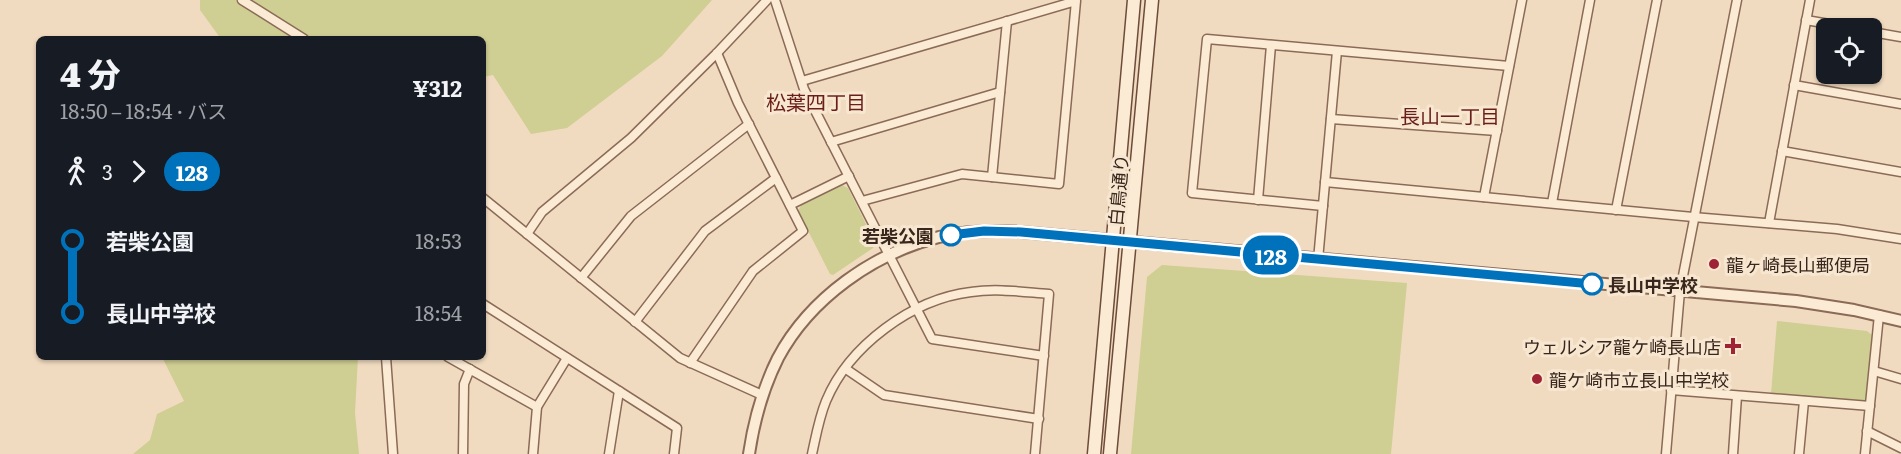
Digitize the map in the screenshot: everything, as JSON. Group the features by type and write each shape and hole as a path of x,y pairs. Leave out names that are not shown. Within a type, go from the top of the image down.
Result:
{"main road":[{"name":"白鳥通り","path":"1094,454 1134,0"},
{"name":"白鳥通り","path":"1110,454 1152,0"}],"street":[{"path":"242,0 299,36"},
{"path":"527,234 542,212 631,138 767,0"},
{"path":"775,0 802,81 932,339 1044,356"},
{"path":"1484,197 1522,0"},
{"path":"1552,203 1590,0"},
{"path":"1616,210 1657,0"},
{"path":"1666,454 1680,291 1735,0"},
{"path":"1769,223 1810,0"},
{"path":"802,81 1076,1 1059,184 962,174 862,201"},
{"path":"1806,20 1816,22"},
{"path":"992,177 1007,21"},
{"path":"1882,34 1901,38"},
{"path":"1323,206 1192,193 1207,39 1509,66"},
{"path":"1258,200 1271,45"},
{"path":"1318,260 1337,51"},
{"path":"690,363 753,271 803,231 749,124 717,53"},
{"path":"1794,85 1901,104"},
{"path":"831,142 1000,92"},
{"path":"1331,119 1497,130"},
{"path":"581,278 631,216 749,124"},
{"path":"1782,151 1901,172"},
{"path":"790,205 849,176"},
{"path":"635,322 705,231 776,178"},
{"path":"1325,182 1837,229 1901,239"},
{"path":"486,204 527,234 680,358 762,395"},
{"path":"749,454 762,395 779,356 813,310 850,279 889,255 940,237 984,231 1021,232 1796,301 1901,321"},
{"path":"813,454 826,402 833,386 870,342 886,328 915,308 957,294 1002,290 1049,294 1035,454"},
{"path":"486,306 677,428 674,454"},
{"path":"1865,454 1879,315"},
{"path":"533,454 537,407 567,358"},
{"path":"386,360 393,454"},
{"path":"454,360 537,407"},
{"path":"463,454 464,384 470,369"},
{"path":"846,369 884,395 1039,419"},
{"path":"1874,371 1901,379"},
{"path":"1671,390 1870,406"},
{"path":"609,454 619,391"},
{"path":"1733,454 1737,396"},
{"path":"1799,454 1804,400"},
{"path":"1867,431 1901,448"}],"shaded area":[{"path":"200,0 712,0 662,56 567,128 531,134 493,75 486,76 486,36 219,36 200,10"},
{"path":"842,185 848,188 875,242 873,248 833,275 830,274 798,211 801,205"},
{"path":"1162,265 1407,283 1391,454 1131,454 1147,277"},
{"path":"1777,321 1867,331 1873,336 1868,403 1771,394"},
{"path":"164,360 358,360 355,413 359,454 133,454 150,440 157,414 184,401"}],"bus line":[{"name":"128","path":"951,235 984,231 1021,232 1592,284"}],"place":[{"name":"若柴公園","path":"951,235"},
{"name":"龍ヶ崎長山郵便局","path":"1714,264"},
{"name":"長山中学校","path":"1592,284"},
{"name":"ウェルシア龍ケ崎長山店","path":"1733,346"},
{"name":"龍ケ崎市立長山中学校","path":"1537,379"}],"district":[{"name":"松葉四丁目","path":"816,101"},
{"name":"長山一丁目","path":"1450,115"}]}
